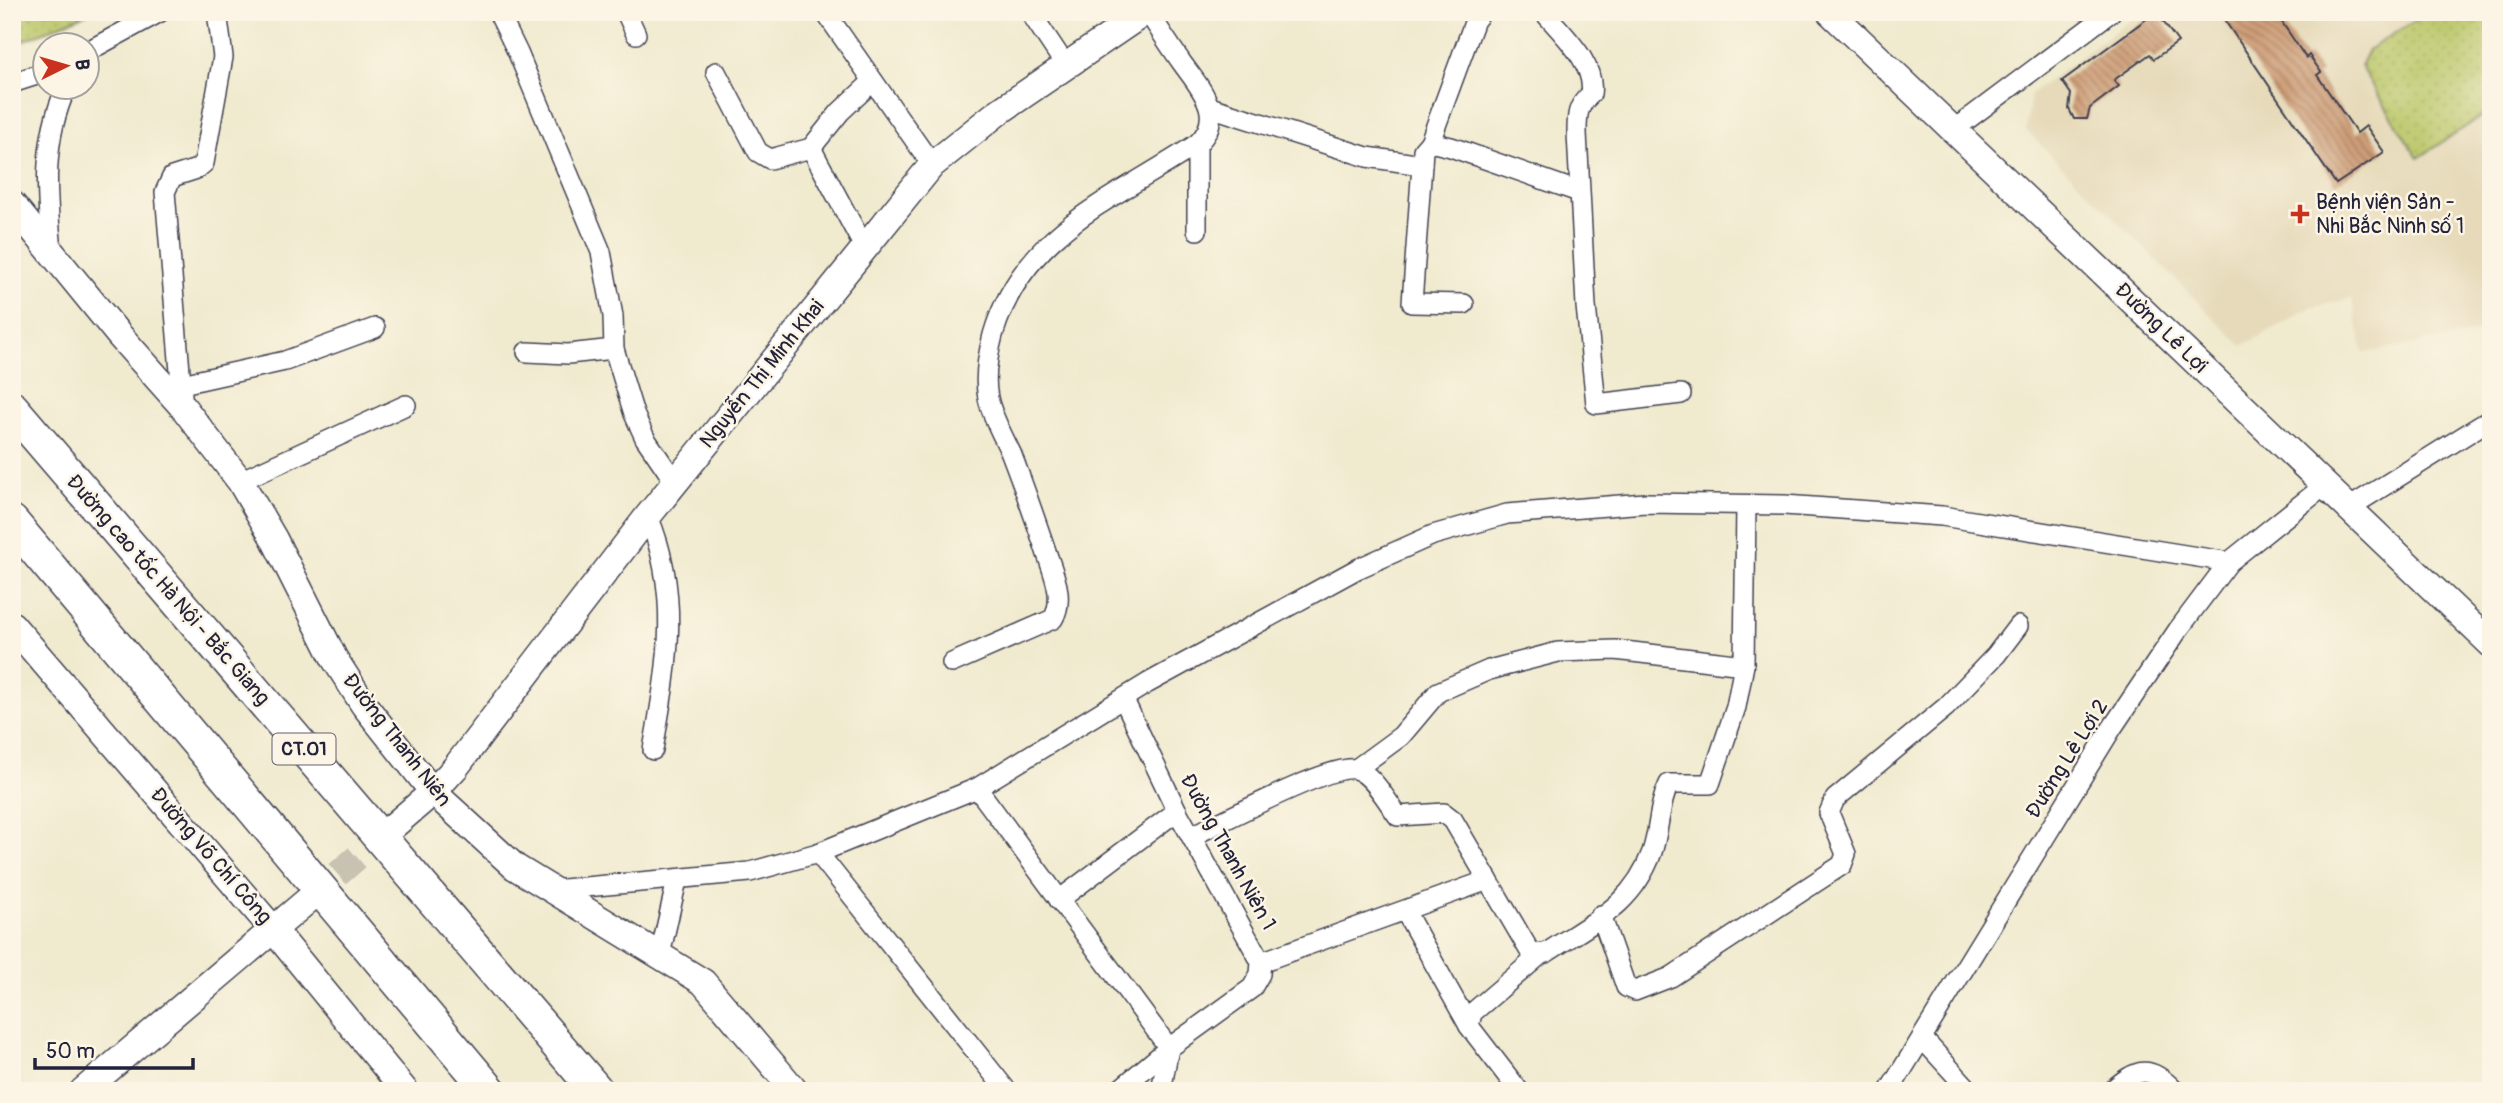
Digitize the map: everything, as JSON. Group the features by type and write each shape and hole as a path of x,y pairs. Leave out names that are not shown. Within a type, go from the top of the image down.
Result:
{"highway":[{"name":"Đường cao tốc Hà Nội - Bắc Giang","path":"12,408 597,1091"},
{"path":"12,522 490,1091"}],"street":[{"path":"102,43 160,12"},
{"path":"217,12 224,47 204,163 197,169 172,177 165,192 183,395 375,328"},
{"path":"498,12 518,53 601,253 613,316 614,349 634,414 645,438 675,482"},
{"path":"626,12 636,34"},
{"path":"825,12 932,165"},
{"path":"1030,12 1066,66"},
{"path":"952,663 1053,619 1059,609 1057,585 1025,489 988,398 988,354 997,323 1015,281 1030,260 1096,206 1197,144 1206,135 1211,122 1210,107 1203,91 1147,12"},
{"name":"Nguyễn Thị Minh Khai","path":"391,828 433,792 675,482 932,165 996,113 1147,12"},
{"path":"1464,304 1412,303 1423,150 1430,142 1468,40 1482,12"},
{"path":"1544,12 1577,52 1593,84 1591,94 1581,103 1577,114 1586,306 1596,404 1681,394"},
{"name":"Đường Lê Lợi","path":"1830,12 2491,645"},
{"path":"1952,131 2111,12"},
{"path":"716,72 758,152 769,159 811,148 840,112 873,81"},
{"path":"12,83 32,77"},
{"path":"52,250 46,163 54,113 59,102"},
{"path":"1210,107 1367,157 1422,165"},
{"path":"1430,142 1579,192"},
{"path":"1197,144 1197,230"},
{"path":"811,148 864,247"},
{"name":"Đường Thanh Niên","path":"12,204 119,335 183,395 240,481 334,658 364,705 433,792 515,867 703,982 795,1091"},
{"path":"527,352 568,354 614,349"},
{"path":"240,481 406,405"},
{"path":"2347,509 2491,419"},
{"name":"Đường Lê Lợi 2","path":"1889,1091 2112,728 2229,562 2324,485"},
{"path":"552,890 750,872 818,853 977,788 1148,683 1357,569 1433,535 1507,514 1645,503 1746,505 1942,516 2229,562"},
{"path":"1469,1026 1472,1013 1540,955 1622,904 1645,871 1653,848 1662,798 1669,784 1710,784 1736,707 1744,665 1746,505"},
{"path":"648,516 661,547 671,630 653,750"},
{"name":"Đường Võ Chí Công","path":"12,625 272,928 405,1091"},
{"path":"1601,915 1626,987 1635,991 1671,977 1842,865 1846,854 1829,813 1835,799 1946,707 1996,655 2018,626"},
{"path":"1192,836 1294,788 1341,770 1356,769 1401,736 1438,692 1489,670 1558,652 1615,650 1744,665"},
{"name":"Đường Thanh Niên 1","path":"1118,1091 1168,1048 1252,988 1260,974 1261,962 1177,811 1124,700"},
{"path":"1356,769 1368,777 1398,816 1444,813 1453,820 1529,950 1540,955"},
{"path":"977,788 1168,1048 1161,1091"},
{"path":"1059,900 1177,811"},
{"path":"818,853 1007,1091"},
{"path":"660,955 677,880"},
{"path":"1261,962 1488,880"},
{"path":"83,1091 308,900"},
{"path":"1405,911 1469,1026 1519,1091"},
{"path":"1922,1038 1970,1091"},
{"path":"2111,1091 2129,1076 2143,1071 2156,1073 2175,1091"}],"shaded area":[{"name":"Bệnh viện Sản - Nhi Bắc Ninh số 1","path":"2141,12 2491,12 2491,323 2475,333 2364,353 2351,298 2310,308 2242,346 2026,130 2031,94"}],"green space":[{"path":"12,12 91,12 44,32 32,32 32,37 12,43"},
{"path":"2429,12 2491,12 2491,110 2418,158 2360,66 2368,50"}],"building":[{"path":"2156,12 2178,42 2154,59 2150,54 2114,80 2119,86 2090,108 2087,119 2074,119 2069,109 2071,94 2062,81"},
{"path":"2219,12 2275,12 2306,58 2309,55 2321,72 2317,75 2357,133 2366,126 2384,152 2336,184"}],"tunnel":[{"path":"308,900 391,828"}],"place":[{"name":"Bệnh viện Sản - Nhi Bắc Ninh số 1","path":"2300,214"}]}
